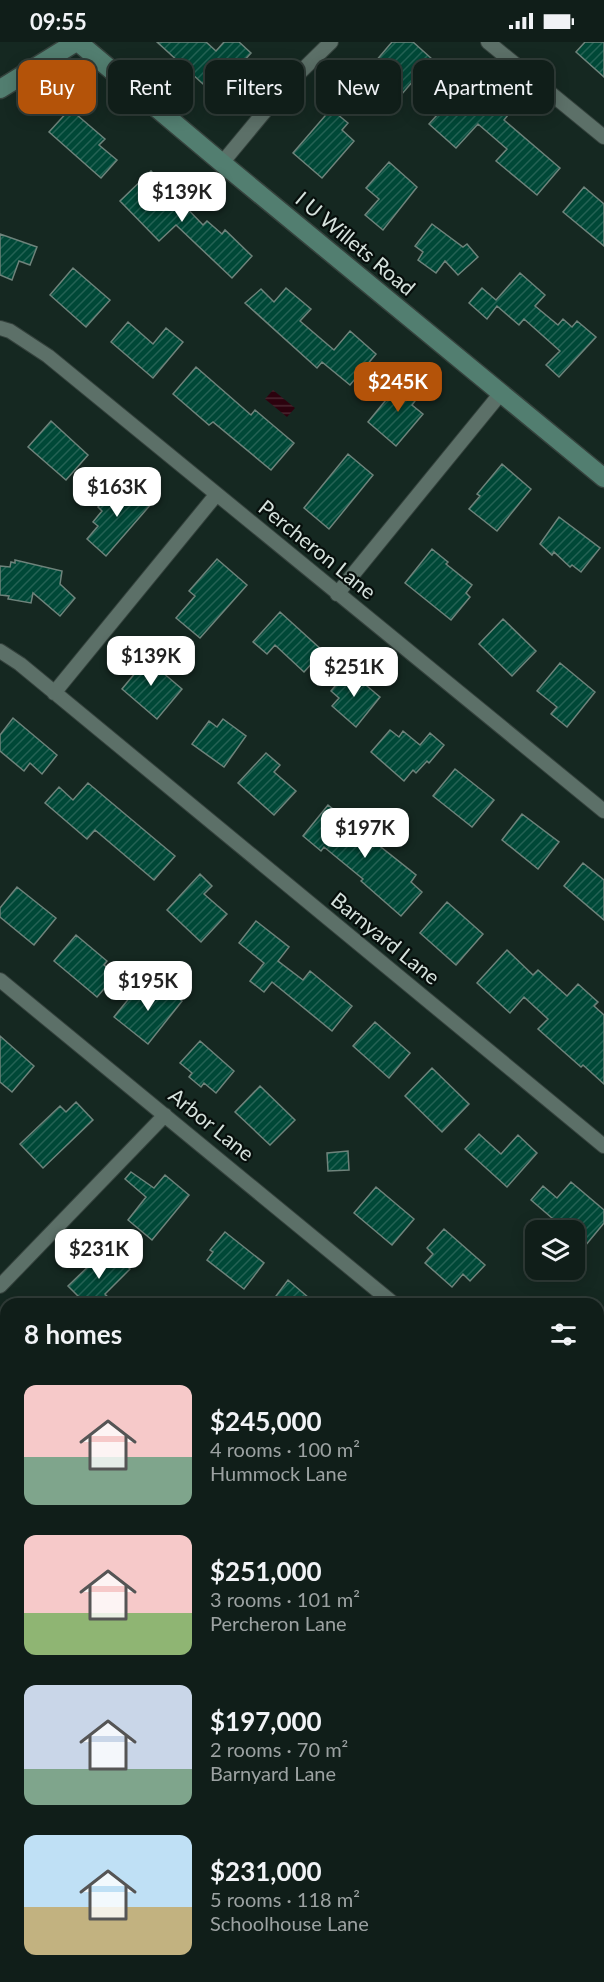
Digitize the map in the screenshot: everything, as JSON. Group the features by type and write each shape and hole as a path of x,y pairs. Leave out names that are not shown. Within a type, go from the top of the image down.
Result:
{"main road":[{"path":"0,89 77,42"},
{"name":"I U Willets Road","path":"77,42 604,478"}],"street":[{"path":"222,163 285,87 331,42"},
{"path":"488,42 604,137"},
{"name":"Percheron Lane","path":"0,328 10,331 48,356 604,812"},
{"path":"337,594 501,393"},
{"path":"54,693 216,495"},
{"name":"Barnyard Lane","path":"0,651 20,664 604,1146"},
{"name":"Arbor Lane","path":"0,980 387,1298"},
{"path":"0,1286 165,1115"}],"shaded area":[{"path":"273,390 295,408 287,417 265,399"}],"building":[{"path":"157,42 206,42 216,51 224,42 239,42 251,53 245,60 205,60 205,86 193,75 193,60 177,60"},
{"path":"392,42 413,42 432,59 413,60 413,81 401,95 401,60 377,60"},
{"path":"585,42 604,42 604,77 576,52"},
{"path":"65,114 76,114 105,139 99,145 117,160 101,178 49,132"},
{"path":"327,114 337,114 348,123 342,130 354,141 322,178 293,153"},
{"path":"438,114 507,114 504,120 560,168 537,195 496,161 507,149 478,124 456,148 429,124"},
{"path":"389,162 417,187 383,230 365,215 379,199 366,188"},
{"path":"151,171 203,225 207,221 222,234 225,230 252,256 232,278 176,225 159,241 120,201"},
{"path":"584,187 604,204 604,246 563,212"},
{"path":"432,224 463,247 467,244 478,257 458,275 445,261 436,273 418,260 423,252 415,246"},
{"path":"0,234 37,247 30,265 19,261 12,280 0,275"},
{"path":"73,268 110,300 86,327 50,295"},
{"path":"520,273 545,295 535,306 558,325 563,319 572,327 577,321 596,337 559,377 546,365 560,351 524,319 519,325 497,306 487,319 469,303 482,288 496,300"},
{"path":"286,288 311,309 300,321 334,350 350,331 376,354 350,385 322,362 317,368 245,303 261,289 274,302"},
{"path":"128,322 153,344 166,328 183,342 153,378 111,342"},
{"path":"196,367 251,415 255,410 294,443 271,470 213,422 209,425 173,394"},
{"path":"403,379 421,393 412,405 423,414 396,446 368,422"},
{"path":"51,421 88,455 66,480 28,447"},
{"path":"348,454 373,475 329,529 304,508"},
{"path":"502,464 531,489 497,531 469,509 480,496 477,494"},
{"path":"117,487 127,496 135,487 152,503 106,556 87,539 98,526 93,522 102,511 98,507"},
{"path":"559,517 600,548 581,572 572,565 570,567 554,552 552,555 540,544"},
{"path":"432,549 472,585 466,593 470,597 451,620 405,583"},
{"path":"217,559 247,585 200,638 176,618 195,596 189,591"},
{"path":"15,560 62,571 60,584 75,598 60,616 33,593 31,603 8,599 9,596 0,595 0,566 10,567 11,562 15,563"},
{"path":"280,612 323,651 304,672 275,645 267,654 253,642"},
{"path":"503,619 536,651 512,676 479,644"},
{"path":"141,654 182,689 157,719 122,689 136,672 130,667"},
{"path":"560,663 595,692 567,727 551,714 557,707 537,691"},
{"path":"348,670 380,697 356,727 332,706 339,698 331,691"},
{"path":"13,718 57,755 42,774 30,763 24,771 0,751 0,735"},
{"path":"223,719 246,736 224,767 192,744 209,721 217,727"},
{"path":"390,730 399,737 403,731 420,745 430,733 444,745 429,763 427,761 416,773 413,770 404,781 371,752"},
{"path":"266,753 280,765 274,772 296,791 274,815 238,783"},
{"path":"455,769 494,800 472,827 433,796"},
{"path":"88,783 175,856 154,880 95,830 87,839 45,803 59,787 73,800"},
{"path":"328,805 416,875 411,882 422,892 401,916 361,881 363,879 324,847 321,851 303,836"},
{"path":"522,814 559,842 538,869 502,840"},
{"path":"583,863 604,880 604,920 564,886"},
{"path":"200,874 212,886 204,894 227,914 201,942 167,910"},
{"path":"17,887 56,918 34,945 0,917 0,908"},
{"path":"447,902 483,934 456,965 420,933"},
{"path":"256,921 289,947 278,961 303,980 310,971 352,1006 332,1031 272,982 264,992 250,981 264,963 239,943"},
{"path":"76,935 107,961 104,965 116,975 97,997 54,961"},
{"path":"507,950 533,975 538,970 567,996 578,984 598,1002 594,1006 604,1015 604,1084 538,1029 548,1019 524,997 510,1013 477,983"},
{"path":"162,985 182,1001 148,1044 114,1017 139,986 152,997"},
{"path":"375,1022 410,1053 389,1078 353,1046"},
{"path":"0,1036 34,1066 12,1092 0,1082"},
{"path":"200,1041 234,1071 216,1093 204,1083 201,1087 189,1077 192,1073 180,1063"},
{"path":"432,1068 469,1104 442,1132 405,1096"},
{"path":"260,1086 295,1120 270,1145 235,1112"},
{"path":"76,1102 93,1120 43,1168 20,1144 60,1106 66,1112"},
{"path":"479,1134 501,1154 518,1135 537,1153 507,1187 465,1149"},
{"path":"348,1151 349,1170 328,1171 327,1153"},
{"path":"131,1172 154,1188 165,1175 189,1195 152,1240 128,1220 146,1197 125,1179"},
{"path":"571,1182 604,1210 604,1223 585,1246 585,1220 554,1220 531,1200 543,1186 557,1198"},
{"path":"376,1187 414,1219 392,1245 354,1213"},
{"path":"444,1229 485,1265 470,1281 463,1274 452,1287 425,1263 433,1254 427,1248"},
{"path":"225,1232 264,1263 244,1289 207,1260 213,1252 210,1250"},
{"path":"113,1253 130,1269 105,1294 109,1298 80,1298 68,1286 96,1259 101,1264"},
{"path":"288,1280 309,1298 274,1298"}]}
